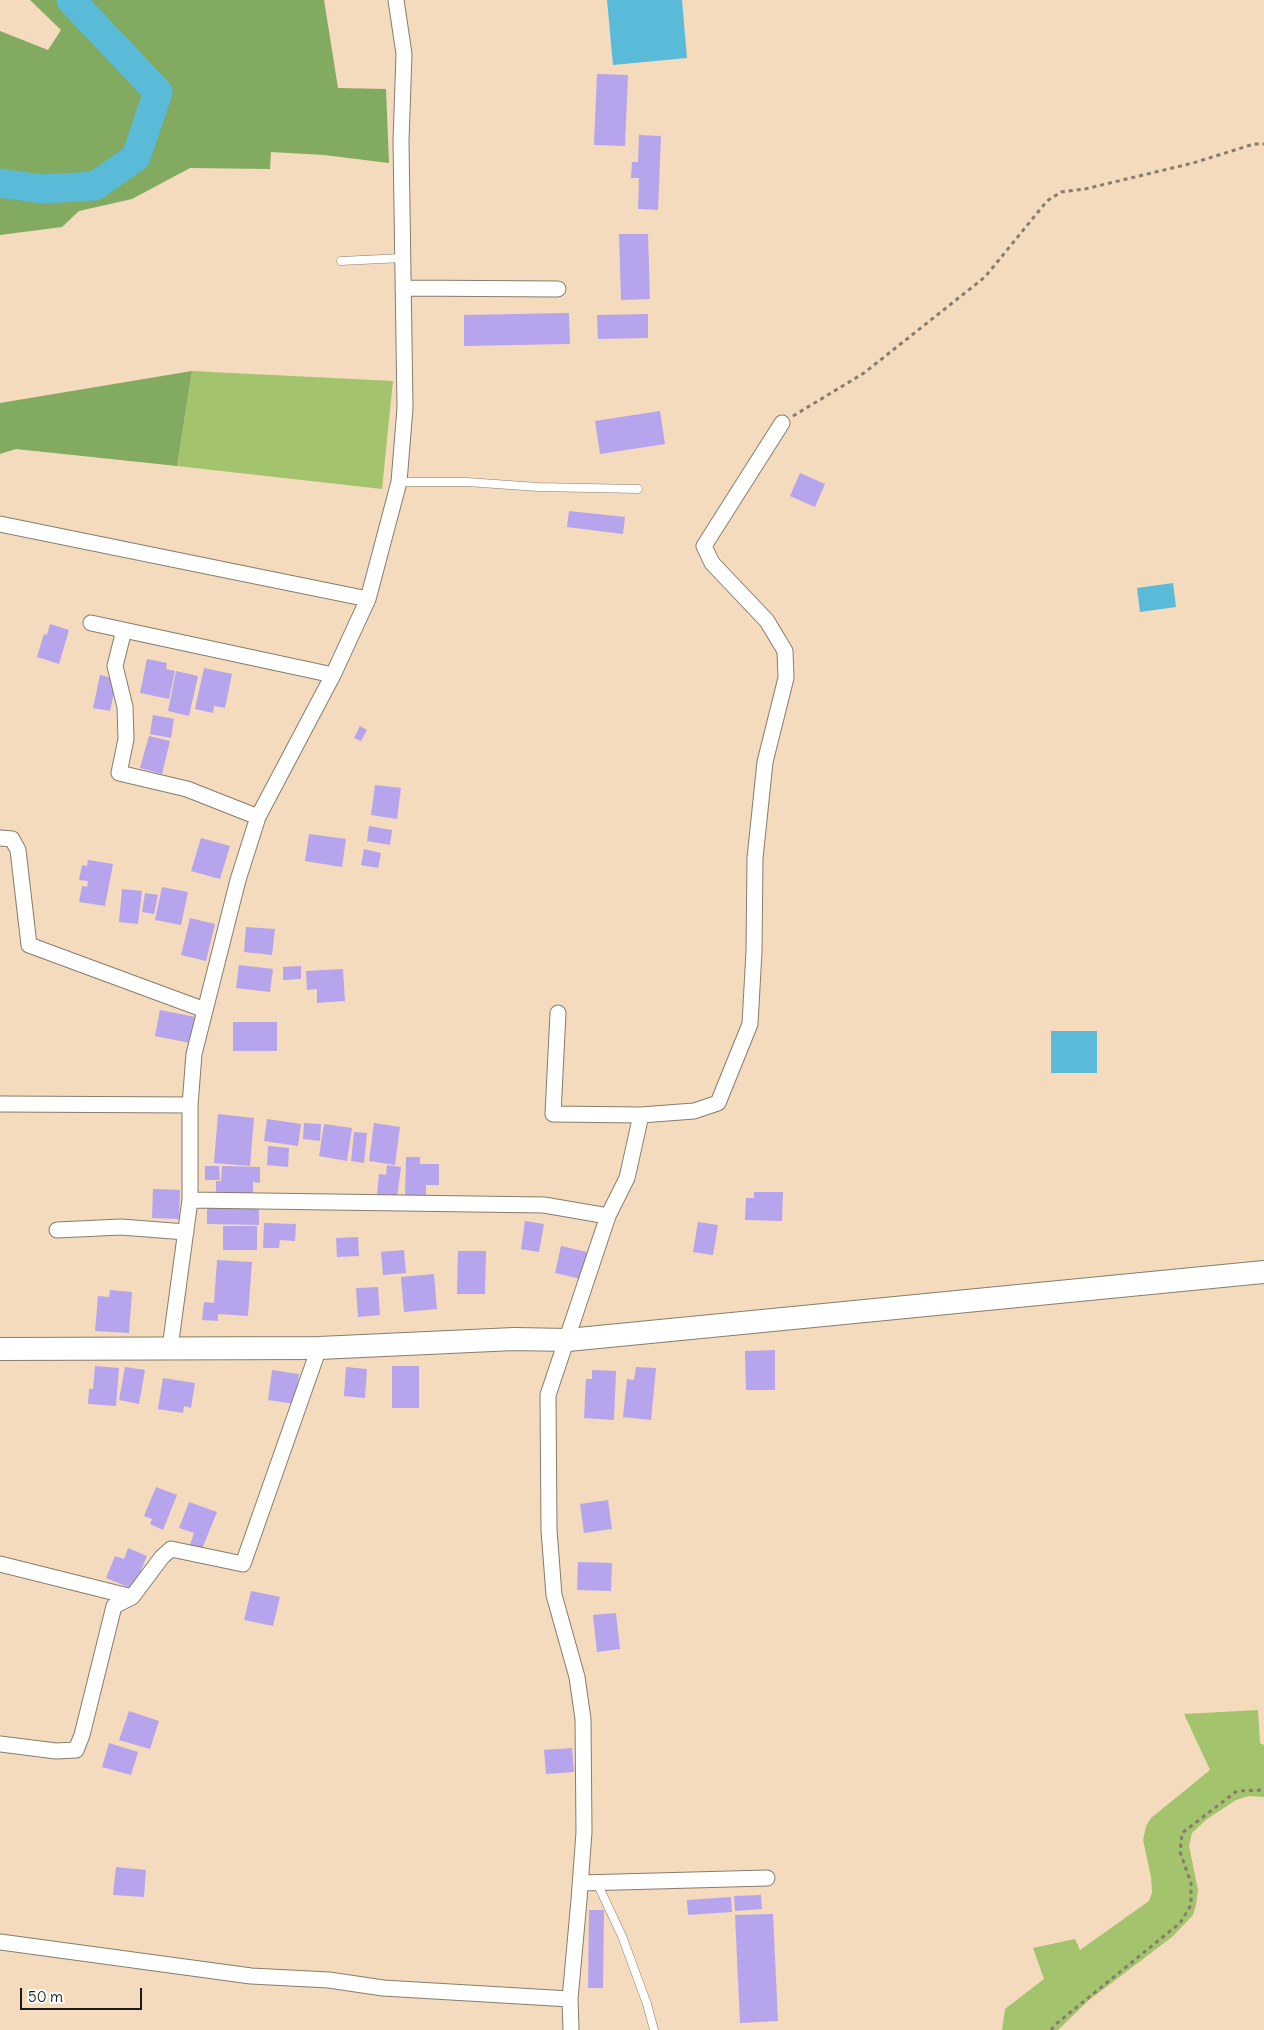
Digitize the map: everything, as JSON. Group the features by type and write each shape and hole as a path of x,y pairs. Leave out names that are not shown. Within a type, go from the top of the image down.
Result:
{"street":[{"path":"170,1348 190,1200 190,1105 194,1054 238,880 258,817 333,675 368,599 399,482 404,408 400,141 404,54 396,0"},
{"path":"403,288 558,290"},
{"path":"558,1013 552,1114 641,1115 694,1111 718,1103 750,1024 754,951 755,858 765,762 786,678 785,651 767,621 712,563 704,546 782,423"},
{"path":"0,524 368,599"},
{"path":"91,623 333,675"},
{"path":"124,630 115,666 125,707 126,740 119,773 187,789 258,817"},
{"path":"0,838 12,839 18,850 30,945 205,1010"},
{"path":"0,1104 190,1105"},
{"path":"571,2030 570,1999 584,1832 583,1718 577,1677 554,1595 548,1530 548,1395 608,1216 627,1178 641,1115"},
{"path":"190,1200 544,1205 608,1216"},
{"path":"57,1230 120,1227 186,1232"},
{"path":"0,1349 319,1348 514,1339 568,1340 1264,1272"},
{"path":"0,1744 56,1751 76,1750 82,1735 114,1606 132,1597 162,1557 171,1549 243,1564 319,1348"},
{"path":"0,1564 132,1597"},
{"path":"581,1884 767,1878"},
{"path":"0,1942 250,1976 329,1980 383,1988 570,1999"}],"lane":[{"path":"341,261 402,258"},
{"path":"399,482 467,482 538,487 638,489"},
{"path":"597,1883 622,1936 647,2004 654,2030"}],"path":[{"path":"782,423 864,373 985,277 1047,201 1061,192 1085,189 1184,166 1254,144 1264,144"},
{"path":"1051,2030 1180,1923 1191,1905 1191,1883 1180,1852 1182,1833 1237,1791 1264,1790"}],"green space":[{"path":"30,0 324,0 338,88 386,89 389,163 324,155 271,152 270,169 190,168 132,199 79,211 62,227 0,235 0,31 48,50 61,30"},
{"path":"192,371 393,381 382,489 177,466"},
{"path":"192,371 177,466 16,449 0,454 0,403"},
{"path":"1258,1710 1260,1743 1264,1745 1264,1797 1249,1796 1236,1800 1207,1819 1192,1833 1189,1846 1198,1890 1193,1915 1172,1937 1089,2000 1058,2030 1002,2030 1005,2009 1044,1979 1033,1948 1075,1939 1080,1950 1149,1901 1152,1893 1151,1877 1143,1840 1146,1826 1151,1818 1210,1770 1184,1714"}],"water":[{"path":"607,0 682,0 687,58 613,65"},
{"path":"1173,583 1176,607 1140,612 1137,588"},
{"path":"1051,1031 1097,1031 1097,1073 1051,1073"}],"building":[{"path":"597,74 628,75 625,146 594,145"},
{"path":"639,135 661,136 658,210 638,209 639,178 631,178 632,162 638,162"},
{"path":"619,234 648,234 650,299 621,300"},
{"path":"569,313 570,344 464,346 464,315"},
{"path":"648,314 648,338 598,339 597,315"},
{"path":"660,411 665,444 600,454 595,421"},
{"path":"800,473 825,484 815,507 790,496"},
{"path":"569,511 625,517 623,534 567,527"},
{"path":"50,624 69,630 59,664 37,657 44,634 47,635"},
{"path":"147,659 167,663 166,669 175,671 169,699 140,693"},
{"path":"204,668 232,674 225,708 214,706 213,713 195,709"},
{"path":"176,671 198,676 189,716 168,711"},
{"path":"100,675 117,679 110,711 93,708"},
{"path":"153,715 174,719 171,738 150,734"},
{"path":"360,726 367,730 361,741 354,738"},
{"path":"149,736 170,741 162,774 140,768"},
{"path":"375,785 401,788 397,819 371,815"},
{"path":"369,826 392,830 390,845 367,841"},
{"path":"309,834 346,839 342,867 305,861"},
{"path":"201,838 230,846 220,879 191,871"},
{"path":"364,849 381,853 378,868 361,865"},
{"path":"88,860 113,864 105,906 79,902 82,886 87,887 88,881 79,880 82,865 87,866"},
{"path":"162,887 188,892 181,925 155,920"},
{"path":"122,889 142,891 138,924 119,922"},
{"path":"145,893 158,895 154,914 142,912"},
{"path":"190,918 215,924 206,961 181,955"},
{"path":"246,927 275,929 272,955 244,952"},
{"path":"239,965 273,969 270,992 236,988"},
{"path":"301,966 301,979 283,980 283,967"},
{"path":"343,969 345,1001 317,1003 317,989 307,990 306,971"},
{"path":"160,1010 201,1018 195,1044 155,1036"},
{"path":"233,1022 277,1022 277,1051 233,1051"},
{"path":"218,1114 254,1118 250,1166 214,1163"},
{"path":"267,1119 301,1124 298,1146 264,1141"},
{"path":"304,1123 321,1124 320,1141 303,1139"},
{"path":"374,1123 400,1127 395,1165 369,1161"},
{"path":"324,1124 352,1128 347,1161 319,1156"},
{"path":"354,1132 367,1133 364,1163 351,1161"},
{"path":"268,1146 289,1148 288,1167 267,1165"},
{"path":"406,1157 420,1157 420,1164 439,1164 439,1185 426,1185 426,1197 405,1197"},
{"path":"387,1165 401,1167 397,1198 377,1196 379,1174 386,1175"},
{"path":"205,1166 219,1166 220,1180 205,1180"},
{"path":"222,1166 260,1167 260,1183 253,1182 253,1194 216,1193 216,1181 221,1181"},
{"path":"153,1189 180,1190 179,1219 152,1218"},
{"path":"754,1192 783,1192 782,1221 745,1220 746,1198 754,1198"},
{"path":"207,1204 259,1205 259,1225 207,1224"},
{"path":"525,1221 544,1224 539,1252 521,1249"},
{"path":"698,1222 718,1225 713,1255 693,1252"},
{"path":"264,1223 296,1224 295,1241 280,1240 279,1248 263,1248"},
{"path":"223,1226 257,1226 257,1250 223,1250"},
{"path":"358,1237 359,1256 337,1257 336,1238"},
{"path":"561,1246 587,1252 581,1279 555,1273"},
{"path":"404,1250 406,1273 383,1275 381,1252"},
{"path":"458,1251 486,1251 485,1294 457,1294"},
{"path":"217,1260 252,1262 248,1316 218,1314 218,1321 202,1320 204,1302 214,1303"},
{"path":"434,1274 437,1309 404,1312 401,1277"},
{"path":"378,1287 380,1315 358,1317 356,1288"},
{"path":"110,1290 132,1292 129,1333 95,1331 98,1296 109,1297"},
{"path":"775,1350 775,1390 746,1390 745,1351"},
{"path":"95,1366 119,1368 116,1406 88,1404 89,1389 93,1389"},
{"path":"392,1366 419,1366 419,1408 392,1408"},
{"path":"125,1367 145,1370 139,1404 119,1400"},
{"path":"346,1367 367,1369 365,1398 344,1396"},
{"path":"636,1367 656,1368 651,1420 623,1417 627,1379 634,1380"},
{"path":"272,1370 299,1374 295,1404 268,1400"},
{"path":"592,1370 616,1371 614,1420 584,1418 586,1379 592,1379"},
{"path":"163,1378 195,1383 191,1408 184,1406 183,1413 158,1409"},
{"path":"156,1487 177,1495 163,1530 150,1524 152,1519 144,1516"},
{"path":"608,1500 612,1529 584,1533 580,1504"},
{"path":"189,1502 217,1512 202,1549 190,1545 194,1533 179,1528"},
{"path":"128,1548 147,1556 133,1589 106,1578 115,1556 124,1559"},
{"path":"578,1562 612,1563 611,1591 577,1590"},
{"path":"251,1591 280,1597 273,1626 244,1620"},
{"path":"616,1613 620,1649 597,1652 593,1615"},
{"path":"129,1711 159,1721 150,1749 119,1740"},
{"path":"109,1743 138,1752 131,1775 102,1767"},
{"path":"572,1748 574,1772 546,1774 544,1750"},
{"path":"116,1867 146,1870 144,1897 113,1895"},
{"path":"761,1895 762,1909 735,1911 734,1896"},
{"path":"731,1897 732,1912 688,1915 687,1900"},
{"path":"589,1910 604,1910 603,1988 588,1988"},
{"path":"773,1914 778,2021 740,2023 735,1915"}],"waterway":[{"path":"0,183 42,189 95,186 136,157 158,92 71,0"}]}
